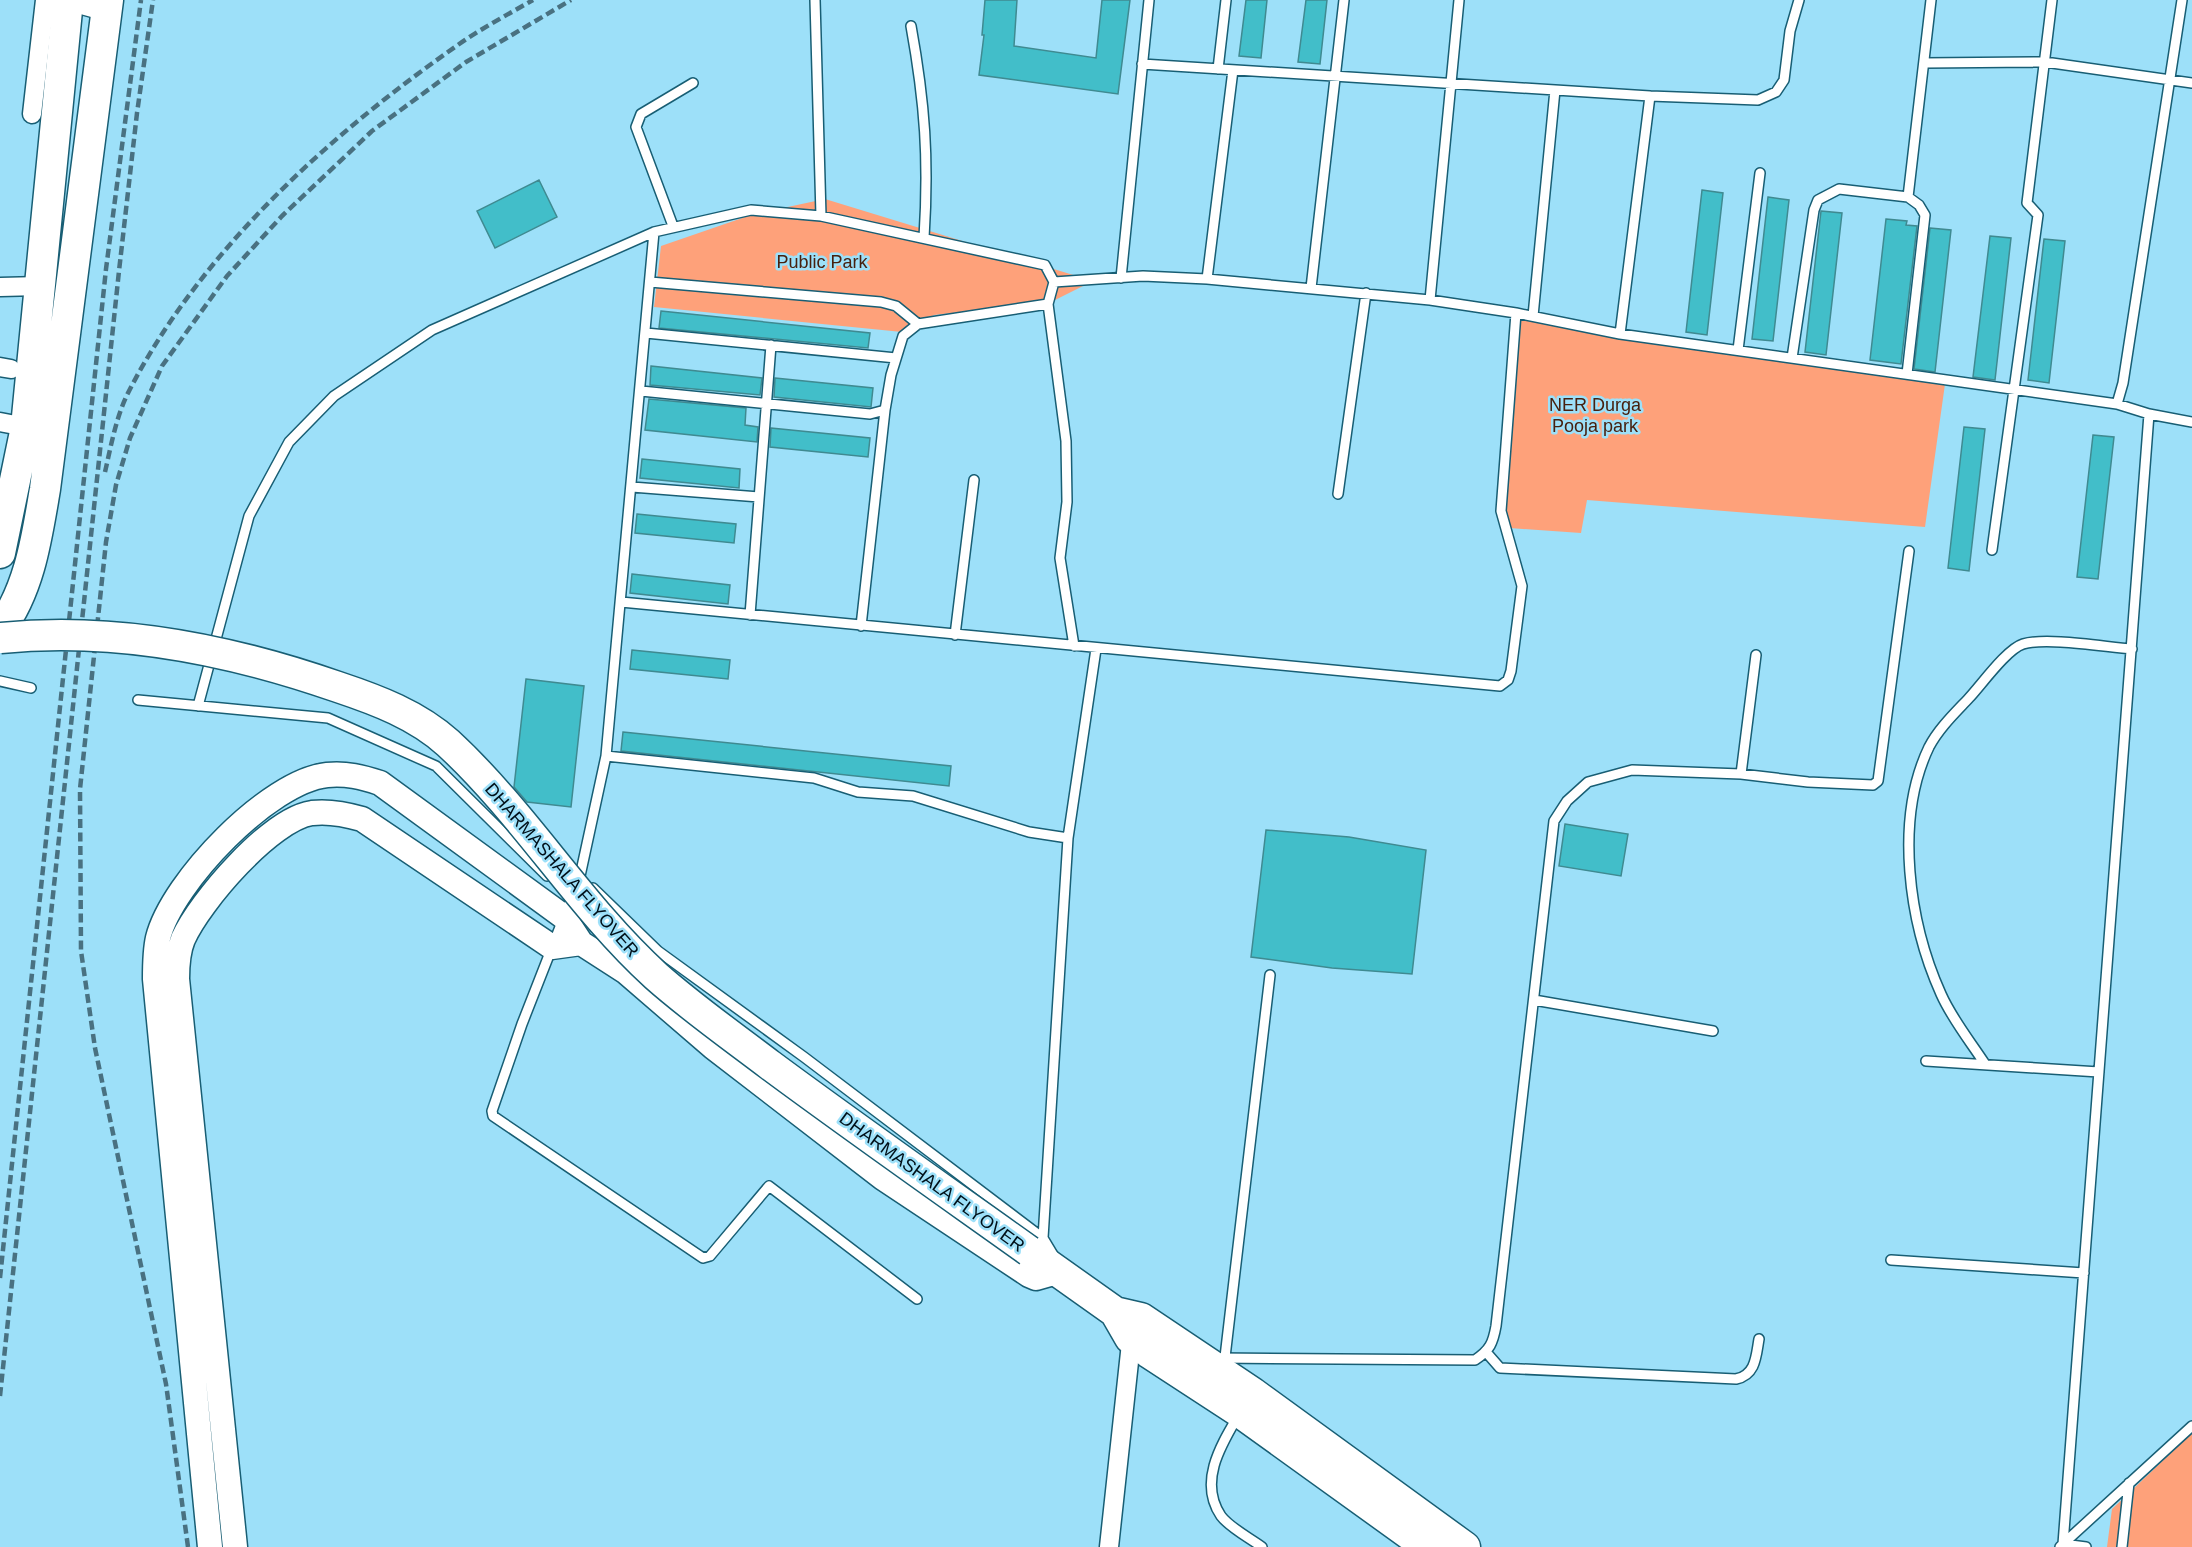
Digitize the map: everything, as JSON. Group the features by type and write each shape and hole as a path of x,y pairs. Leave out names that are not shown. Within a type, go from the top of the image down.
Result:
{"main road":[{"path":"0,553 13,502 13,425 40,286 67,0"},
{"path":"0,629 20,593 31,559 43,501 108,6"},
{"name":"DHARMASHALA FLYOVER","path":"0,638 85,634 176,644 320,681 368,697 417,720 447,742 520,818 624,944 656,976 798,1086 1036,1244 1057,1272 1129,1323"},
{"path":"1129,1323 1213,1358 1247,1403 1427,1547"},
{"path":"1129,1323 1149,1353 1247,1403 1466,1547"}],"street":[{"path":"32,114 45,0"},
{"path":"67,0 108,6"},
{"path":"0,287 40,286"},
{"path":"210,1547 155,979 158,938 184,885 225,838 276,796 298,783 316,778 353,775 380,783 569,904 581,943"},
{"path":"235,1547 177,961 183,939 236,865 283,825 311,813 339,813 362,819 552,946 581,943 626,972 712,1047 883,1178 1029,1275 1036,1278 1057,1272"},
{"path":"1109,1547 1129,1323"}],"lane":[{"path":"815,0 821,216"},
{"path":"1121,278 1149,0"},
{"path":"1218,69 1226,0"},
{"path":"1311,288 1344,0"},
{"path":"1430,300 1459,0"},
{"path":"1142,64 1650,96 1758,100 1776,92 1784,80 1790,31 1799,0"},
{"path":"1908,196 1931,0"},
{"path":"1992,550 2016,390 2038,214 2027,203 2052,0"},
{"path":"2117,404 2123,383 2182,0"},
{"path":"911,26 923,94 927,151 924,238"},
{"path":"1925,63 2045,62 2192,83"},
{"path":"1207,279 1233,70"},
{"path":"673,226 636,127 636,120 641,114 693,83"},
{"path":"1533,316 1555,90"},
{"path":"1620,334 1650,96"},
{"path":"1738,350 1760,172"},
{"path":"1792,358 1814,210 1818,200 1839,189 1908,196 1919,205 1925,215 1907,374"},
{"path":"198,706 249,516 289,442 334,396 432,330 654,232 752,210 821,216 1045,265 1054,282 1048,304 1066,441 1067,502 1060,558 1074,646"},
{"path":"654,232 606,756 580,876 492,1111 495,1120 706,1259 766,1188 773,1187 917,1299"},
{"path":"1054,282 1121,278 1207,279 1366,292 1516,313 1620,334 2117,404 2148,414 2192,422"},
{"path":"650,282 881,302 896,306 918,324"},
{"path":"1338,494 1366,292"},
{"path":"861,626 885,410 903,336 918,324 1048,304"},
{"path":"621,602 1500,686 1508,680 1522,586 1501,511 1516,313"},
{"path":"646,333 896,358"},
{"path":"750,615 771,345"},
{"path":"641,391 870,414 885,410"},
{"path":"2061,1546 2132,649 2148,414"},
{"path":"955,635 974,480"},
{"path":"632,487 759,497"},
{"path":"1270,975 1213,1358 1475,1360 1493,1344 1496,1326 1554,821 1567,801 1588,782 1632,770 1741,774 1864,786 1878,781 1909,551"},
{"path":"1984,1064 1942,996 1917,921 1910,874 1910,830 1917,782 1929,748 1940,729 2016,647 2034,642 2132,649"},
{"path":"1036,1244 1068,838 1096,649"},
{"path":"1741,774 1756,656"},
{"path":"0,681 31,688"},
{"path":"138,700 328,718 436,766 555,884"},
{"path":"606,756 814,778 858,792 913,796 1029,832 1068,838"},
{"path":"580,876 658,951 804,1056 1036,1244"},
{"path":"605,945 626,972"},
{"path":"1534,1000 1713,1031"},
{"path":"1926,1061 2099,1072"},
{"path":"1891,1260 2084,1273"},
{"path":"1486,1352 1500,1368 1736,1379 1752,1371 1759,1339"},
{"path":"1247,1403 1218,1451 1212,1467 1215,1501 1222,1517 1262,1547"},
{"path":"2061,1546 2192,1426"},
{"path":"2122,1547 2129,1483"},
{"path":"2061,1546 2086,1547"}],"green space":[{"name":"Public Park","path":"825,199 1093,281 1051,302 934,315 902,332 654,307 661,246 751,215"},
{"name":"NER Durga Pooja park","path":"1519,313 1620,334 1945,384 1925,527 1587,500 1581,533 1510,528 1501,511"},
{"path":"2192,1433 2192,1547 2107,1547 2112,1509"}],"building":[{"path":"985,0 1017,0 1014,46 1096,58 1102,0 1130,0 1118,94 979,75"},
{"path":"1246,0 1267,0 1261,58 1239,56"},
{"path":"1306,0 1327,0 1320,64 1298,62"},
{"path":"539,180 557,217 495,248 477,211"},
{"path":"1702,190 1723,193 1707,335 1686,332"},
{"path":"1768,197 1789,200 1773,341 1752,339"},
{"path":"1821,211 1842,213 1826,355 1805,352"},
{"path":"1886,219 1907,221 1906,225 1917,226 1901,364 1870,360"},
{"path":"1930,228 1951,230 1935,372 1914,369"},
{"path":"1990,236 2011,238 1995,380 1973,377"},
{"path":"2044,239 2065,241 2049,383 2028,380"},
{"path":"661,311 870,333 868,348 659,328"},
{"path":"651,366 762,378 760,395 650,385"},
{"path":"775,378 873,388 871,407 774,397"},
{"path":"649,399 746,408 745,425 758,427 757,442 645,430"},
{"path":"1964,427 1985,429 1969,571 1948,568"},
{"path":"771,428 870,438 868,457 770,447"},
{"path":"2093,435 2114,437 2098,579 2077,577"},
{"path":"642,459 740,469 739,488 640,478"},
{"path":"637,514 736,524 734,543 635,533"},
{"path":"632,574 730,585 728,604 630,593"},
{"path":"632,650 730,660 728,679 630,669"},
{"path":"526,679 584,686 571,807 527,802 514,787"},
{"path":"623,732 951,766 949,786 621,751"},
{"path":"1565,824 1628,834 1621,876 1559,866"},
{"path":"1266,830 1349,837 1426,850 1412,974 1332,968 1251,957"}],"railway":[{"path":"0,1278 106,269 141,0"},
{"path":"0,1396 119,271 137,113 153,0"},
{"path":"105,472 117,422 128,393 157,342 191,292 229,245 270,201 360,119 464,40 533,0"},
{"path":"188,1547 166,1384 95,1048 81,951 80,789 106,542 116,485 130,438 162,366 227,276 282,216 372,131 466,62 571,0"}]}
